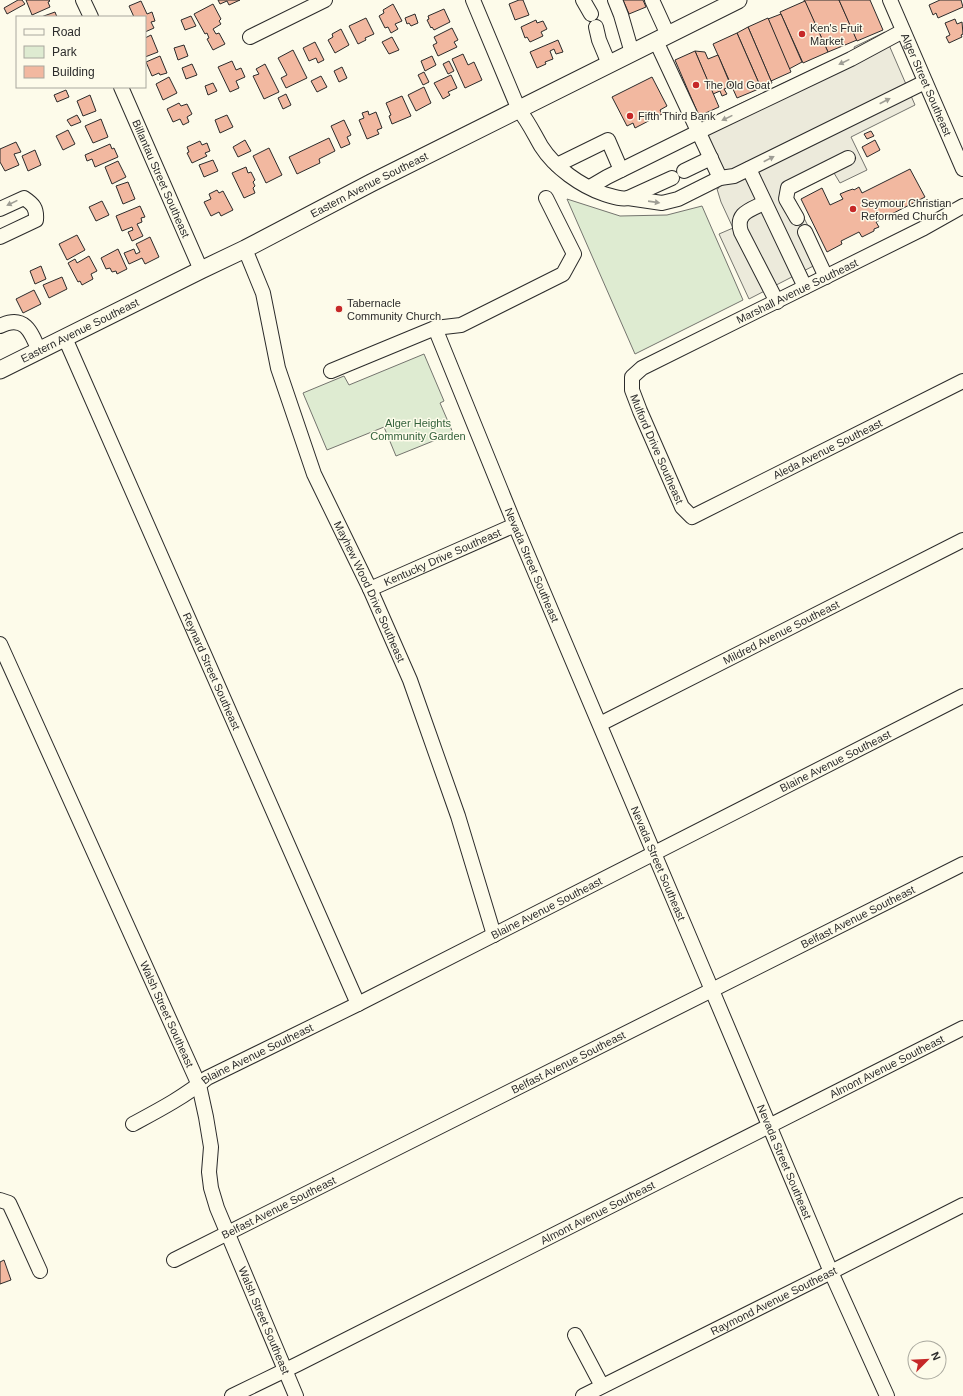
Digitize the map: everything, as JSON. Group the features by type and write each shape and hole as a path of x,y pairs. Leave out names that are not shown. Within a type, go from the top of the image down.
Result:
{"main road":[{"name":"Eastern Avenue Southeast","path":"0,370 245,249 371,183 738,0"}],"street":[{"path":"83,0 91,16"},
{"path":"250,37 325,0"},
{"path":"473,0 519,110 528,122 542,147 557,165 573,178 597,191 623,200 672,178"},
{"path":"583,0 593,21 609,64"},
{"path":"615,0 632,53"},
{"path":"652,0 662,38 698,132 720,178"},
{"name":"Alger Street Southeast","path":"890,0 926,82 959,149 963,169"},
{"path":"590,187 698,132 851,59 903,30"},
{"path":"628,198 662,203 678,199 720,178 734,176 749,169 926,82"},
{"name":"Billantau Street Southeast","path":"121,88 201,270"},
{"path":"557,165 608,140 621,170"},
{"path":"684,171 711,158"},
{"path":"797,218 786,199 788,188 848,158"},
{"path":"749,169 805,287"},
{"path":"0,209 24,198 32,203 37,211 36,220 0,237"},
{"path":"331,370 435,328 461,325 563,274 574,254 546,198"},
{"path":"764,203 746,211 740,219 739,225 741,232 776,302"},
{"name":"Marshall Avenue Southeast","path":"632,377 642,368 924,228 963,206"},
{"path":"805,232 826,277"},
{"name":"Mayhew Wood Drive Southeast","path":"245,249 263,293 278,368 314,474 370,589 410,680 431,738 444,780 458,816 494,934"},
{"path":"0,326 6,322 16,321 23,324 33,336 39,351"},
{"name":"Nevada Street Southeast","path":"435,328 515,525 832,1272 887,1396"},
{"name":"Reynard Street Southeast","path":"65,338 358,1004"},
{"name":"Mulford Drive Southeast","path":"632,377 632,390 640,411 682,507 692,517"},
{"name":"Aleda Avenue Southeast","path":"692,517 963,381"},
{"name":"Kentucky Drive Southeast","path":"370,589 515,525"},
{"name":"Mildred Avenue Southeast","path":"600,724 963,540"},
{"name":"Walsh Street Southeast","path":"0,644 199,1085 211,1147 209,1172 211,1188 217,1208 227,1235 296,1396"},
{"name":"Blaine Avenue Southeast","path":"132,1124 168,1106 191,1091 207,1078 358,1004 963,696"},
{"name":"Belfast Avenue Southeast","path":"174,1260 227,1235 963,864"},
{"name":"Almont Avenue Southeast","path":"232,1396 963,1028"},
{"path":"0,1200 9,1203 40,1271"},
{"name":"Raymond Avenue Southeast","path":"583,1396 963,1205"},
{"path":"575,1335 602,1386"}],"green space":[{"path":"567,199 620,216 667,215 702,206 743,300 635,354"},
{"name":"Alger Heights Community Garden","path":"424,354 444,401 440,403 453,433 396,456 384,427 327,450 303,393 344,376 349,385"}],"shaded area":[{"path":"885,32 890,43 889,45 915,105 851,137 867,170 840,183 834,173 792,194 825,260 749,299 719,234 733,228 721,202 717,189 719,188 691,127 822,65 823,69 856,52 854,47"}],"building":[{"path":"18,0 22,0 25,4 7,14 4,8"},
{"path":"26,0 49,0 50,1 48,2 50,7 32,15"},
{"path":"218,0 240,0 229,5 227,1 220,4"},
{"path":"523,0 529,15 515,20 509,4"},
{"path":"623,0 643,0 646,7 629,14"},
{"path":"804,0 839,0 857,40 828,52"},
{"path":"839,0 870,0 883,30 857,41"},
{"path":"940,0 961,0 963,7 938,18 936,13 933,15 929,5"},
{"path":"141,1 147,14 152,12 155,21 151,22 154,28 146,32 146,16 134,16 129,6"},
{"path":"805,1 828,52 803,63 780,12"},
{"path":"213,4 221,19 219,21 221,24 213,29 216,34 219,33 225,44 213,50 207,39 209,38 207,33 205,34 194,14"},
{"path":"393,4 402,21 395,24 398,29 391,33 388,27 385,28 379,16 384,13 383,10"},
{"path":"444,9 450,22 434,30 432,27 431,28 427,20 429,19 428,16"},
{"path":"55,12 57,16 44,16"},
{"path":"415,14 418,23 411,26 409,23 407,24 405,18"},
{"path":"781,14 802,62 789,69 768,19"},
{"path":"191,16 196,26 185,30 181,20"},
{"path":"366,18 374,34 365,38 366,40 358,44 349,26"},
{"path":"768,18 791,72 771,81 748,27"},
{"path":"955,19 957,24 962,22 963,34 961,35 962,37 949,43 946,37 950,35 945,23"},
{"path":"536,20 537,23 543,21 547,29 541,32 543,36 530,42 527,37 525,38 521,27"},
{"path":"748,27 772,83 761,88 737,33"},
{"path":"452,28 458,40 454,42 457,47 438,56 433,45 437,43 434,37"},
{"path":"341,29 349,45 335,53 328,40 333,37 332,34"},
{"path":"737,33 761,88 737,98 713,44"},
{"path":"151,35 158,52 146,57 146,38"},
{"path":"392,37 399,50 389,54 382,42"},
{"path":"558,40 563,52 556,54 554,49 550,51 553,59 545,62 546,64 537,68 530,52"},
{"path":"315,42 324,60 318,63 316,58 309,61 303,48"},
{"path":"184,45 188,56 178,60 174,48"},
{"path":"293,50 307,78 286,88 281,78 287,75 278,58"},
{"path":"695,51 705,52 708,59 718,55 731,86 724,89 727,94 722,96 720,91 713,94"},
{"path":"695,51 719,107 699,116 675,60"},
{"path":"463,54 468,65 474,62 482,80 465,88 452,59"},
{"path":"160,56 167,73 160,75 159,73 152,76 146,62"},
{"path":"432,56 436,65 425,71 421,61"},
{"path":"232,61 236,70 241,68 245,77 236,81 239,88 230,92 218,67"},
{"path":"449,61 454,71 448,74 443,64"},
{"path":"192,64 197,75 186,79 182,68"},
{"path":"265,64 279,92 264,99 253,76 259,74 256,69"},
{"path":"342,67 347,78 339,82 334,71"},
{"path":"424,72 429,82 423,85 418,75"},
{"path":"451,75 457,88 448,92 450,95 443,99 434,83"},
{"path":"321,76 327,87 317,92 311,81"},
{"path":"169,77 177,93 163,100 156,84"},
{"path":"652,77 667,106 660,110 662,114 635,128 633,123 627,126 612,97"},
{"path":"213,83 217,91 208,95 205,86"},
{"path":"424,87 431,103 416,111 408,95"},
{"path":"66,90 69,97 57,102 54,95"},
{"path":"286,94 291,105 283,109 278,98"},
{"path":"90,95 96,111 83,116 77,101"},
{"path":"402,96 411,116 392,124 389,116 391,115 386,103"},
{"path":"179,103 181,106 187,104 192,114 187,117 189,122 183,125 180,119 173,122 167,109"},
{"path":"368,111 369,115 376,112 382,128 377,130 379,134 367,139 359,120 364,118 362,113"},
{"path":"77,115 81,122 71,126 67,120"},
{"path":"227,115 233,127 220,133 215,120"},
{"path":"101,119 108,137 93,143 85,126"},
{"path":"344,120 351,135 347,137 350,144 341,148 331,126"},
{"path":"68,130 75,144 63,150 56,136"},
{"path":"871,131 874,136 867,139 864,134"},
{"path":"329,138 335,151 319,159 320,163 297,174 289,157"},
{"path":"245,140 251,151 238,157 233,147"},
{"path":"875,140 880,150 867,157 862,147"},
{"path":"200,141 202,145 207,143 210,151 205,153 207,156 192,163 187,153 189,152 187,147"},
{"path":"16,142 21,152 14,154 19,165 5,171 0,162 0,149"},
{"path":"110,144 112,149 114,148 118,157 95,167 92,159 87,161 85,155"},
{"path":"269,148 282,175 266,183 253,156"},
{"path":"35,150 41,165 28,171 22,156"},
{"path":"213,160 218,171 204,177 199,165"},
{"path":"118,161 126,177 112,184 105,167"},
{"path":"246,167 248,173 251,172 255,180 253,182 255,186 253,188 255,193 244,198 232,173"},
{"name":"Seymour Christian Reformed Church","path":"910,169 925,197 876,222 879,227 874,229 874,231 862,237 859,232 841,241 842,244 827,252 801,199 822,188 830,205 843,199 840,194 859,187 862,193"},
{"path":"128,182 135,199 123,204 116,186"},
{"path":"217,190 219,193 223,191 233,210 221,216 219,212 211,216 204,202 211,199 209,194"},
{"path":"102,201 109,215 96,221 89,207"},
{"path":"140,206 145,217 141,218 142,222 137,224 143,236 132,241 128,232 133,230 132,227 122,231 116,216"},
{"path":"77,235 85,250 67,260 59,244"},
{"path":"150,237 159,257 145,264 142,258 129,264 124,253 134,249 136,254 140,252 136,244"},
{"path":"118,249 127,269 117,274 116,271 112,272 110,268 106,269 101,258"},
{"path":"89,256 97,271 91,274 93,279 82,285 80,281 78,282 68,263 75,259 77,263"},
{"path":"41,266 46,279 35,284 30,271"},
{"path":"62,277 67,289 49,298 43,285"},
{"path":"34,290 41,304 23,313 16,299"},
{"path":"4,1260 11,1280 0,1284 0,1262"}],"place":[{"name":"Ken's Fruit Market","path":"802,34"},
{"name":"The Old Goat","path":"696,85"},
{"name":"Fifth Third Bank","path":"630,116"},
{"name":"Seymour Christian Reformed Church","path":"853,209"},
{"name":"Tabernacle Community Church","path":"339,309"}]}
